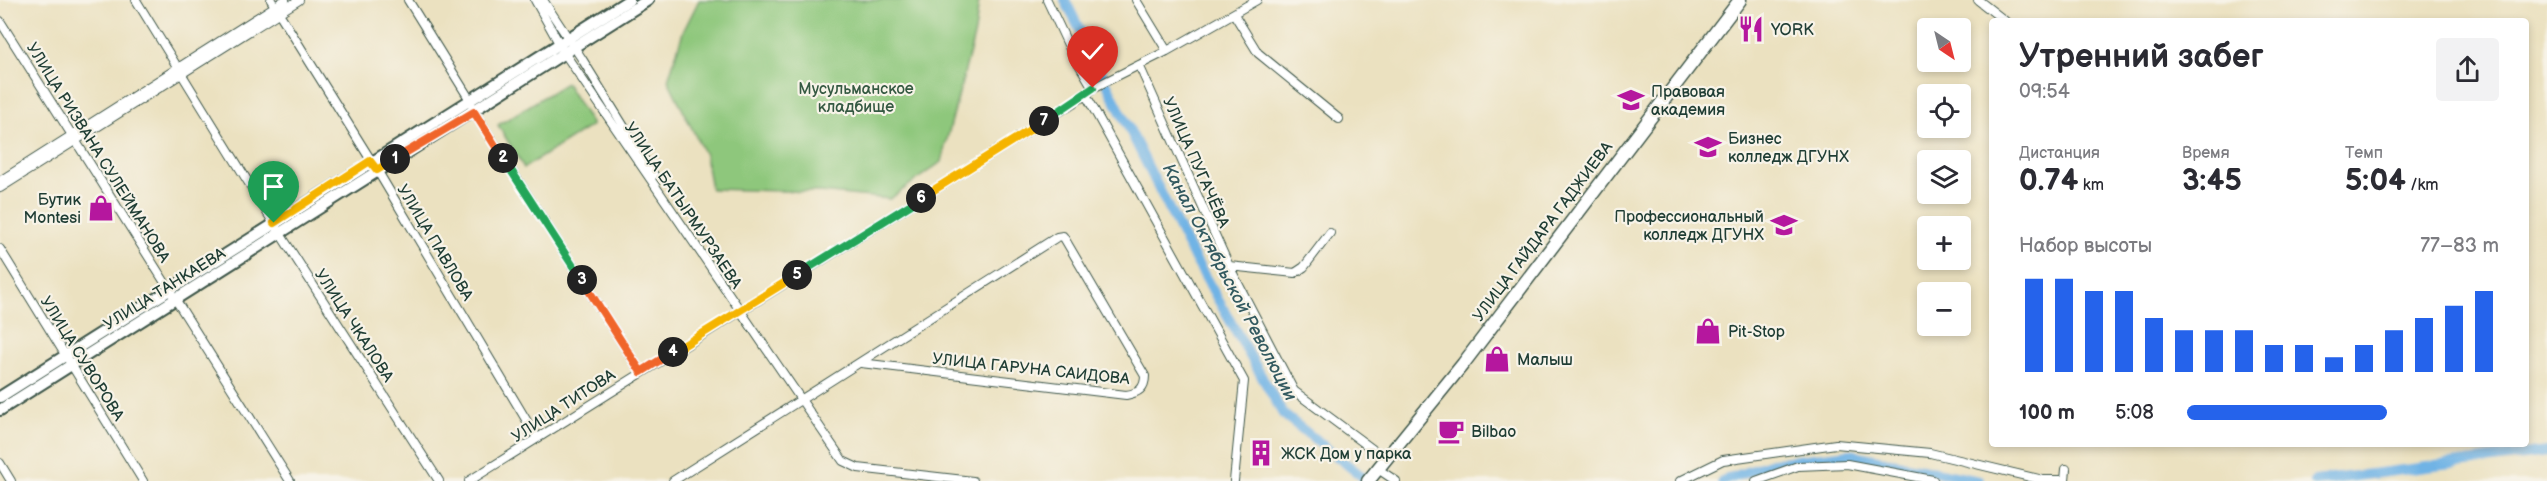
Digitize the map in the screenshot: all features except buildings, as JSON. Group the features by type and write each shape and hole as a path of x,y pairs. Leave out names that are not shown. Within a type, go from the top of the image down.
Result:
{"main road":[{"name":"УЛИЦА ТАНКАЕВА","path":"374,165 474,112 629,0"},
{"name":"УЛИЦА ТАНКАЕВА","path":"0,397 69,359 173,295 470,100 648,0"},
{"name":"УЛИЦА ГАЙДАРА ГАДЖИЕВА","path":"1369,481 1462,364 1624,149 1741,0"},
{"name":"УЛИЦА ТАНКАЕВА","path":"0,410 69,359"}],"street":[{"name":"УЛИЦА ЧКАЛОВА","path":"136,0 439,481"},
{"path":"0,188 181,71 285,0"},
{"path":"275,6 299,0"},
{"path":"408,0 470,100 474,112 641,372"},
{"name":"УЛИЦА БАТЫРМУРЗАЕВА","path":"535,0 843,461 849,466 973,481"},
{"name":"УЛИЦА БАТЫРМУРЗАЕВА","path":"543,0 567,45"},
{"path":"1047,0 1070,49 1093,88"},
{"path":"1136,0 1167,51"},
{"name":"УЛИЦА ТИТОВА","path":"469,481 1093,88 1167,51 1257,0"},
{"path":"1978,0 2001,18"},
{"name":"УЛИЦА ПАВЛОВА","path":"275,6 374,165 537,438"},
{"path":"1234,14 1258,53 1339,119"},
{"name":"УЛИЦА РИЗВАНА СУЛЕЙМАНОВА","path":"0,21 290,481"},
{"name":"УЛИЦА ПУГАЧЁВА","path":"1139,65 1229,266 1294,391 1383,464 1396,481"},
{"path":"1086,94 1244,381 1234,481"},
{"path":"0,181 75,138"},
{"path":"1229,266 1295,273 1304,267 1330,233"},
{"name":"УЛИЦА ГАРУНА САИДОВА","path":"673,481 1063,236 1145,376 1145,383 1141,389 1126,395 861,363"},
{"name":"УЛИЦА СУВОРОВА","path":"0,249 143,481"},
{"path":"1680,481 1722,460 1836,444 1930,453 2043,480 2065,480 2066,469"},
{"path":"0,463 11,481"},
{"path":"1756,481 1798,466 1847,464 1933,480"}],"green space":[{"name":"Мусульманское кладбище","path":"699,0 979,0 975,32 941,162 890,199 820,192 711,189 705,155 668,80 683,32"},
{"path":"566,83 592,125 524,168 498,125"}],"waterway":[{"name":"Канал Октябрьской Революции","path":"1065,0 1187,245 1283,414 1368,481"},
{"name":"Канал Октябрьской Революции","path":"2315,481 2547,452"},
{"name":"Канал Октябрьской Революции","path":"1722,481 1772,463 1849,454 1979,481"}],"place":[{"name":"YORK","path":"1751,29"},
{"name":"Правовая академия","path":"1631,100"},
{"name":"Бизнес колледж ДГУНХ","path":"1708,147"},
{"name":"Бутик Montesi","path":"101,208"},
{"name":"Профессиональный колледж ДГУНХ","path":"1784,225"},
{"name":"Pit-Stop","path":"1708,331"},
{"name":"Малыш","path":"1497,359"},
{"name":"Bilbao","path":"1451,431"},
{"name":"ЖСК Дом у парка","path":"1261,453"}],"route":[{"path":"274,223 370,161 377,170 474,112 641,372 1093,88"}]}
